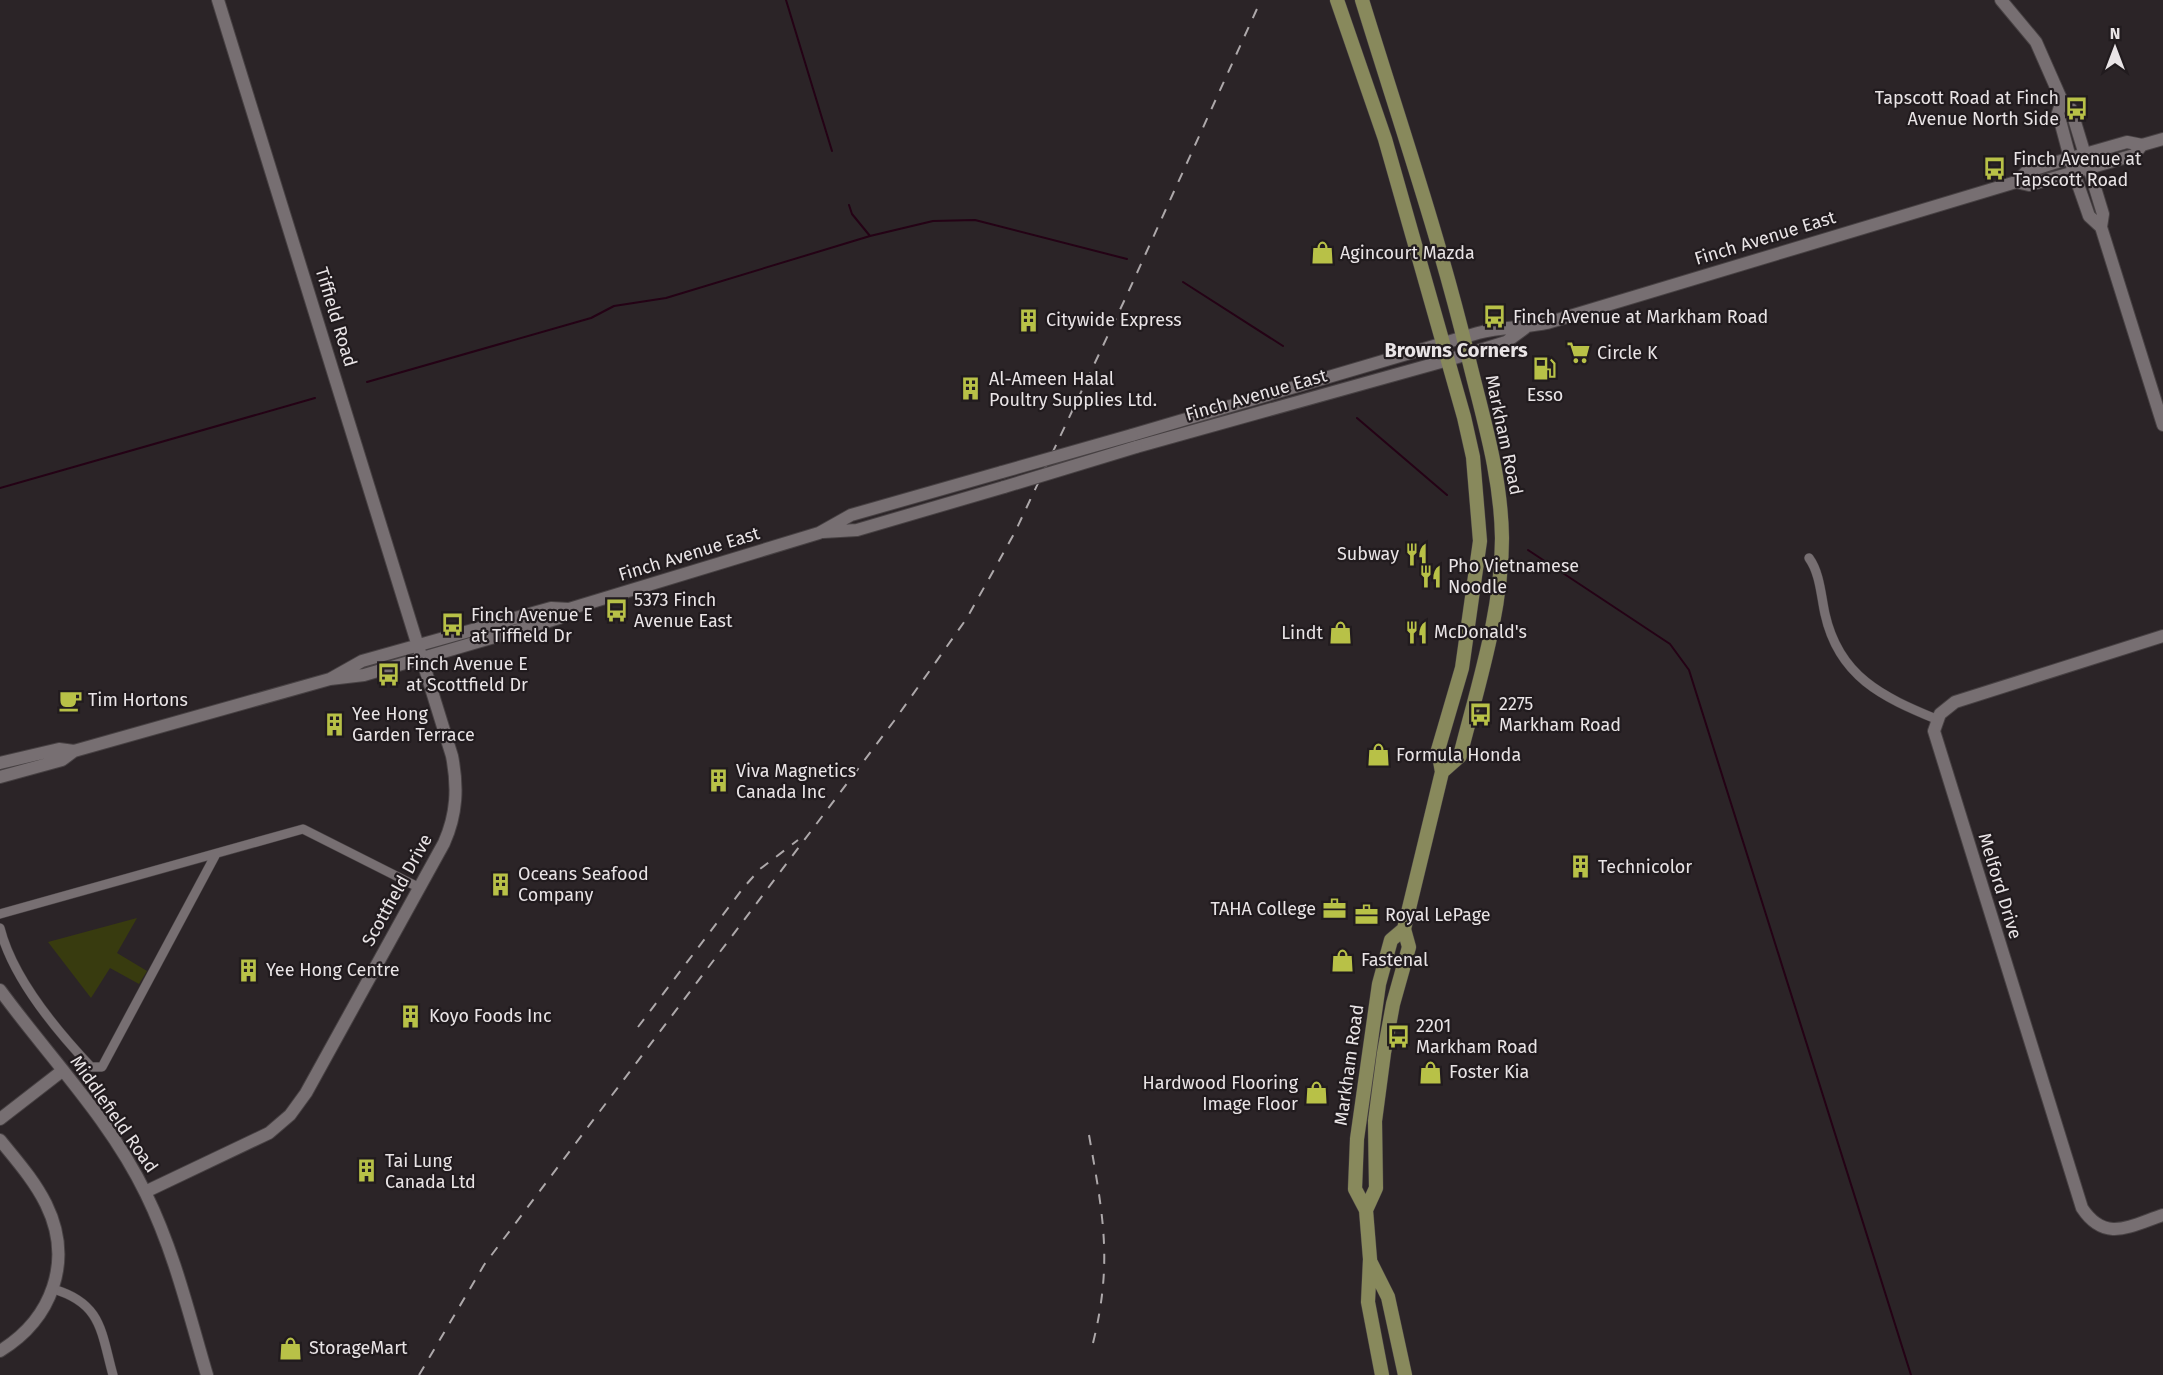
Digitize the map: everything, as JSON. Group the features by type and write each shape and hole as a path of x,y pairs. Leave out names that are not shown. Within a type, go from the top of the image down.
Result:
{"main road":[{"name":"Tiffield Road","path":"219,0 418,645"},
{"name":"Markham Road","path":"1337,0 1385,139 1448,360 1473,457 1480,541 1462,668 1438,750 1443,772 1404,929 1408,947 1393,1004 1375,1121 1376,1188 1366,1210"},
{"name":"Markham Road","path":"1362,0 1464,338 1491,444 1500,493 1502,541 1498,599 1460,756 1443,772"},
{"path":"2001,0 2036,42 2062,101 2071,109 2103,214 2101,227 2163,425"},
{"path":"2062,101 2058,113 2074,173 2088,216 2101,227"},
{"name":"Finch Avenue East","path":"330,679 362,661 551,608 569,609 819,533 857,530 1004,487 1134,441 1443,344 1501,327 1525,328 2016,182 2026,172 2070,158 2127,142 2142,145 2163,139"},
{"name":"Finch Avenue East","path":"2016,182 2029,185 2074,173 2134,155 2142,145"},
{"name":"Finch Avenue East","path":"819,533 851,515 1002,472 1134,441 1448,360 1506,342 1525,328"},
{"name":"Finch Avenue East","path":"0,777 62,760 74,751 330,679 364,675 559,618 569,609"},
{"path":"1936,719 1944,709 1955,702 2163,636"},
{"name":"Scottfield Drive","path":"146,1192 256,1141 290,1115 306,1094 420,888 450,829 457,786 452,756 418,645"},
{"name":"Melford Drive","path":"1936,719 1934,737 2082,1208 2093,1222 2112,1230 2163,1215"},
{"name":"Finch Avenue East","path":"0,763 59,749 74,751"},
{"name":"Markham Road","path":"1382,1375 1368,1302 1370,1259 1366,1210 1355,1189 1357,1139 1366,1059 1376,1000 1391,940 1404,929"},
{"name":"Middlefield Road","path":"0,990 100,1119 146,1192 168,1245 207,1375"},
{"path":"0,1119 62,1071"},
{"path":"0,1140 33,1180 52,1219 58,1245 58,1267 53,1289 41,1315 22,1338 0,1352"},
{"name":"Markham Road","path":"1370,1259 1388,1297 1405,1375"}],"street":[{"path":"1809,558 1816,571 1830,634 1851,667 1867,686 1936,719"},
{"path":"0,914 303,829 420,888"},
{"path":"0,928 15,970 78,1054 91,1067 102,1067 216,854"},
{"path":"53,1289 75,1297 91,1309 113,1375"}],"green space":[{"path":"137,918 117,953 147,971 139,984 110,968 91,998 48,942"}],"waterway":[{"path":"786,0 832,151"},
{"path":"849,205 852,214 870,236"},
{"path":"367,382 591,318 614,306 666,298 870,236 933,221 975,220 1127,259"},
{"path":"1183,282 1283,346"},
{"path":"0,488 315,398"},
{"path":"1357,418 1447,495"},
{"path":"1528,550 1670,644 1689,670 1911,1375"}],"railway":[{"path":"419,1375 484,1265 894,721 967,618 1015,532 1126,297 1261,0"},
{"path":"638,1027 744,887 760,869 798,840"},
{"path":"1089,1135 1104,1239 1103,1288 1093,1343"}],"place":[{"name":"Tapscott Road at Finch Avenue North Side","path":"2077,108"},
{"name":"Finch Avenue at Tapscott Road","path":"1995,169"},
{"name":"Agincourt Mazda","path":"1322,253"},
{"name":"Finch Avenue at Markham Road","path":"1495,317"},
{"name":"Citywide Express","path":"1028,320"},
{"name":"Circle K","path":"1579,353"},
{"name":"Esso","path":"1545,369"},
{"name":"Al-Ameen Halal Poultry Supplies Ltd.","path":"971,389"},
{"name":"Subway","path":"1417,554"},
{"name":"Pho Vietnamese Noodle","path":"1430,576"},
{"name":"5373 Finch Avenue East","path":"616,610"},
{"name":"Finch Avenue E at Tiffield Dr","path":"453,625"},
{"name":"McDonald's","path":"1416,632"},
{"name":"Lindt","path":"1341,633"},
{"name":"Finch Avenue E at Scottfield Dr","path":"388,674"},
{"name":"Tim Hortons","path":"70,700"},
{"name":"2275 Markham Road","path":"1481,714"},
{"name":"Yee Hong Garden Terrace","path":"334,724"},
{"name":"Formula Honda","path":"1378,755"},
{"name":"Viva Magnetics Canada Inc","path":"718,781"},
{"name":"Technicolor","path":"1580,867"},
{"name":"Oceans Seafood Company","path":"500,884"},
{"name":"TAHA College","path":"1334,909"},
{"name":"Royal LePage","path":"1367,915"},
{"name":"Fastenal","path":"1343,960"},
{"name":"Yee Hong Centre","path":"248,970"},
{"name":"Koyo Foods Inc","path":"411,1016"},
{"name":"2201 Markham Road","path":"1398,1036"},
{"name":"Foster Kia","path":"1431,1072"},
{"name":"Hardwood Flooring Image Floor","path":"1316,1093"},
{"name":"Tai Lung Canada Ltd","path":"367,1171"},
{"name":"StorageMart","path":"291,1348"}],"district":[{"name":"Browns Corners","path":"1456,350"}]}
